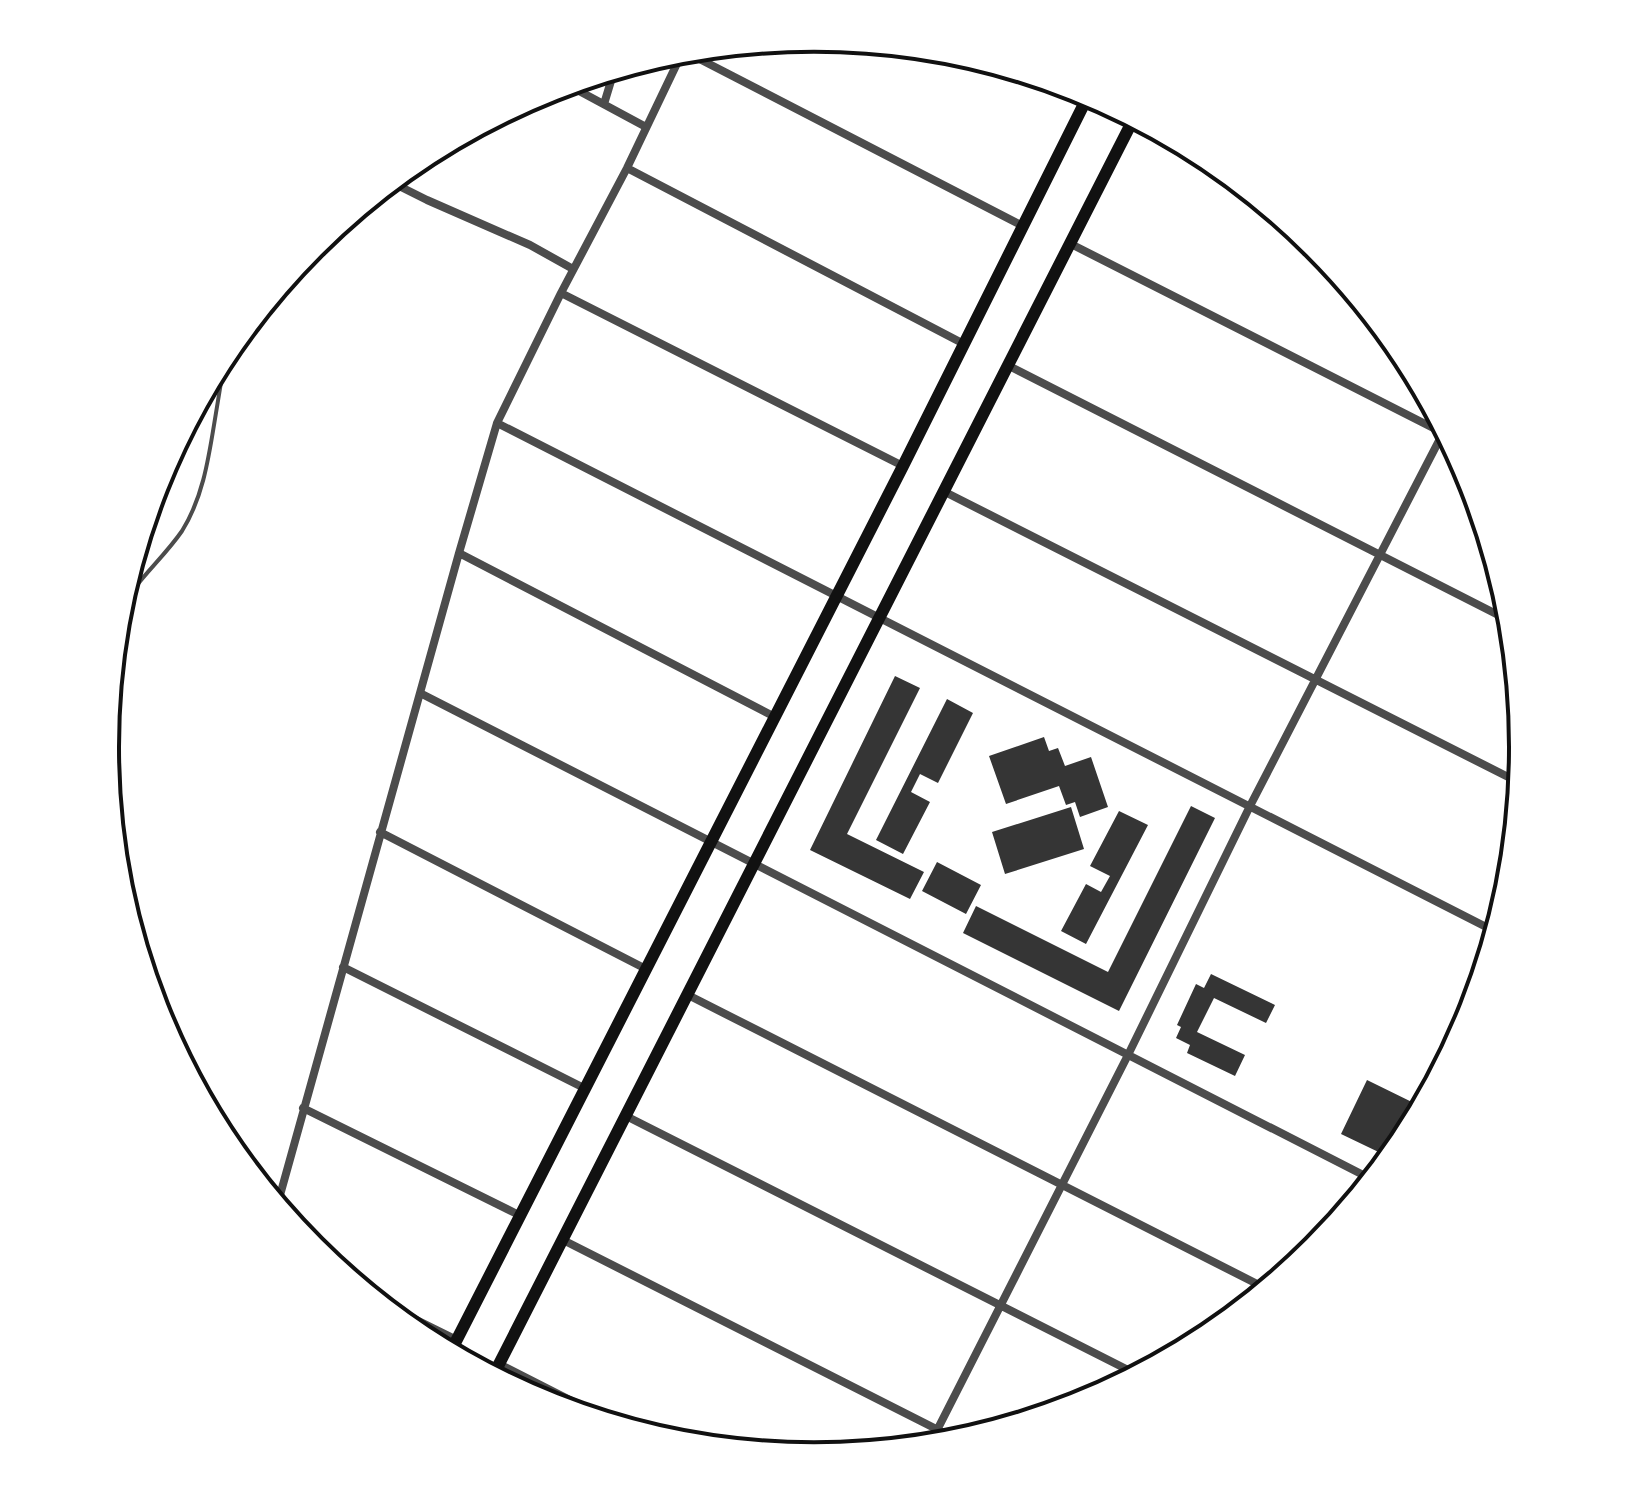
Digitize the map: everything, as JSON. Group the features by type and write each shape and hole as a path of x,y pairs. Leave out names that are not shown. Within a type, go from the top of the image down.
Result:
{"main road":[{"path":"455,1343 1083,106"},
{"path":"498,1366 1129,128"}],"street":[{"path":"704,61 1023,226"},
{"path":"281,1192 497,423 677,66"},
{"path":"604,104 610,83"},
{"path":"583,92 646,127"},
{"path":"627,168 964,344"},
{"path":"402,188 530,245 573,269"},
{"path":"1069,243 1430,425"},
{"path":"561,293 903,466"},
{"path":"1009,366 1497,615"},
{"path":"497,423 1486,927"},
{"path":"937,1430 1128,1055 1250,806 1440,444"},
{"path":"945,492 1509,778"},
{"path":"459,553 775,717"},
{"path":"420,693 1363,1175"},
{"path":"380,832 646,969"},
{"path":"343,967 586,1089"},
{"path":"688,995 1257,1284"},
{"path":"303,1108 521,1216"},
{"path":"626,1116 1126,1369"},
{"path":"563,1240 940,1432"},
{"path":"427,1325 457,1340"}],"lane":[{"path":"140,581 183,529 200,493 207,470 220,386"}],"building":[{"path":"895,676 920,688 847,834 924,872 910,899 810,850"},
{"path":"947,699 973,713 938,783 920,774 911,792 930,802 903,854 876,840"},
{"path":"1044,737 1049,751 1058,748 1065,766 1091,757 1108,807 1080,817 1075,802 1066,805 1059,786 1006,804 989,756"},
{"path":"1191,806 1215,818 1119,1011 963,933 976,906 1108,972"},
{"path":"1071,807 1084,849 1005,874 992,832"},
{"path":"1119,811 1148,825 1086,944 1061,931 1086,884 1101,892 1110,876 1090,866"},
{"path":"937,862 981,885 966,914 922,891"},
{"path":"1211,974 1275,1005 1266,1023 1214,998 1197,1032 1245,1055 1235,1076 1187,1053 1190,1045 1176,1038 1181,1027 1177,1025 1196,984 1204,988"},
{"path":"1367,1080 1412,1102 1380,1152 1341,1134"}]}
